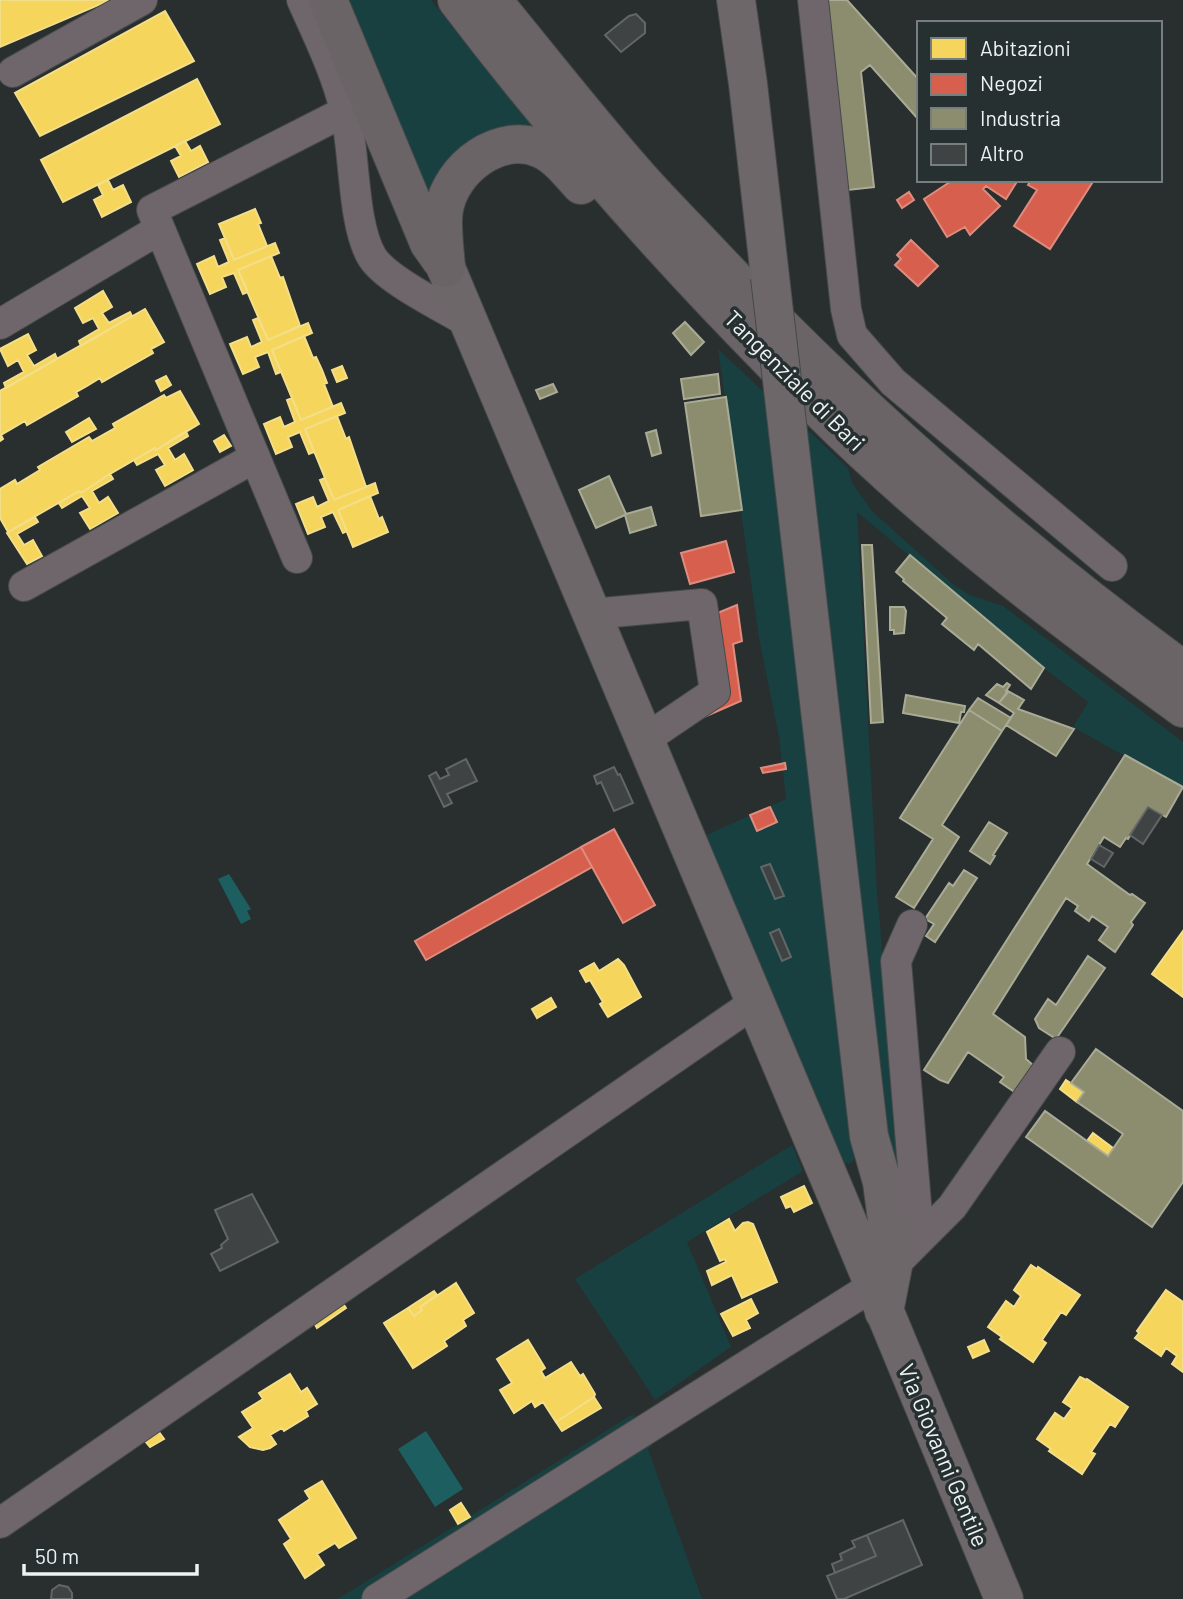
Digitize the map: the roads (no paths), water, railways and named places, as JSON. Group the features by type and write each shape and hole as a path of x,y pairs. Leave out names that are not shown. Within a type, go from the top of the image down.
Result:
{"highway":[{"path":"327,0 429,243 446,268"},
{"name":"Tangenziale di Bari","path":"457,0 523,87 615,194 820,409 933,512 1025,589 1183,708"},
{"name":"Tangenziale di Bari","path":"492,0 635,173 841,387 1042,564 1183,670"},
{"path":"446,268 443,209 454,182 476,158 501,145 520,144 541,149 560,162 638,247 732,318"}],"main road":[{"path":"736,0 771,277 869,1136 882,1182 892,1276"},
{"path":"446,268 836,1194 892,1276"},
{"path":"836,1194 852,1186 865,1167 869,1136"},
{"name":"Via Giovanni Gentile","path":"892,1276 995,1596"}],"street":[{"path":"13,72 142,0"},
{"path":"302,0 335,76 346,111 363,233 372,258 388,274 469,323"},
{"path":"813,0 846,309 852,335 893,382 1112,566"},
{"path":"297,558 152,210 346,111"},
{"path":"0,324 160,229"},
{"path":"388,274 419,275 446,268"},
{"path":"24,586 254,458"},
{"path":"591,614 702,604 715,692 644,740"},
{"path":"892,1276 896,961 912,925"},
{"path":"0,1523 754,1003"},
{"path":"377,1599 892,1276 952,1207 1060,1052"}]}
